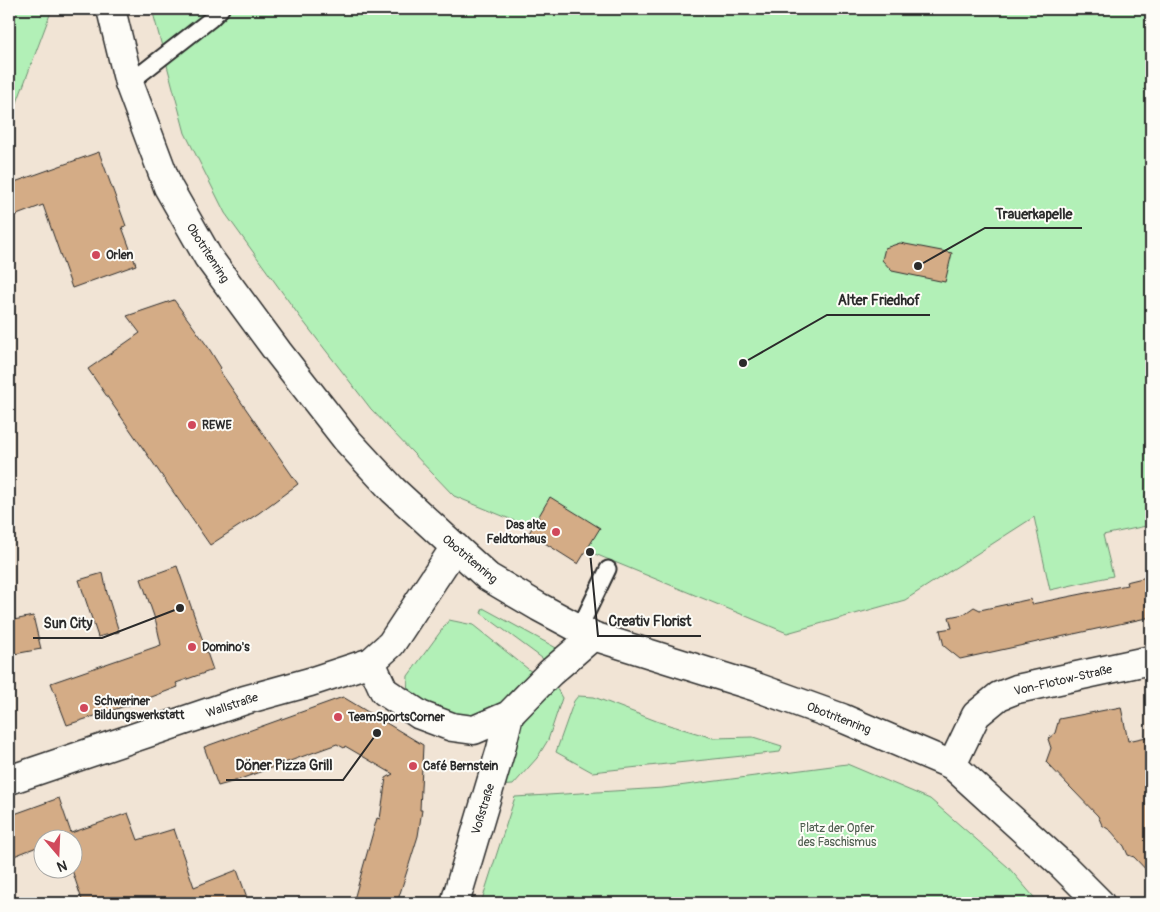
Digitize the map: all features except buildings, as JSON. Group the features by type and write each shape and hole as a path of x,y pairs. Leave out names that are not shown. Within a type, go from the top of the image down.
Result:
{"street":[{"name":"Obotritenring","path":"111,9 129,83 168,187 208,257 278,352 346,439 393,490 488,577 586,633 756,687 842,718 952,765 1063,866 1100,903"},
{"name":"Wallstraße","path":"9,780 245,700 310,682 371,662 391,644 455,547"},
{"path":"371,662 384,692 420,716 452,727 474,730 509,714 586,633"},
{"name":"Von-Flotow-Straße","path":"952,765 976,715 999,696 1017,689 1151,660"},
{"name":"Voßstraße","path":"455,903 501,749 509,714"}],"lane":[{"path":"129,83 211,19 221,9"},
{"path":"586,633 608,568"}],"green space":[{"path":"9,9 52,9 9,124"},
{"path":"152,9 1151,9 1151,525 1103,535 1113,576 1050,590 1034,517 905,600 787,633 454,496 371,409 300,317 225,213 185,133"},
{"path":"483,608 560,650 546,661 481,613"},
{"path":"449,620 473,625 533,673 507,706 459,720 407,696 408,676"},
{"path":"556,687 562,698 548,740 537,758 513,785 493,786 511,745 526,718 534,706"},
{"path":"578,696 594,697 659,722 713,738 753,737 782,746 780,752 592,772 556,752 574,701"},
{"name":"Platz der Opfer des Faschismus","path":"847,764 930,799 1008,867 1039,903 481,903 515,797 663,788"}],"place":[{"name":"Orlen","path":"96,255"},
{"name":"Trauerkapelle","path":"918,266"},
{"name":"Alter Friedhof","path":"743,363"},
{"name":"REWE","path":"192,425"},
{"name":"Das alte Feldtorhaus","path":"556,532"},
{"name":"Creativ Florist","path":"590,552"},
{"name":"Sun City","path":"180,608"},
{"name":"Domino's","path":"192,647"},
{"name":"Schweriner Bildungswerkstatt","path":"84,708"},
{"name":"TeamSportsCorner","path":"338,717"},
{"name":"Döner Pizza Grill","path":"377,733"},
{"name":"Café Bernstein","path":"413,766"}]}
